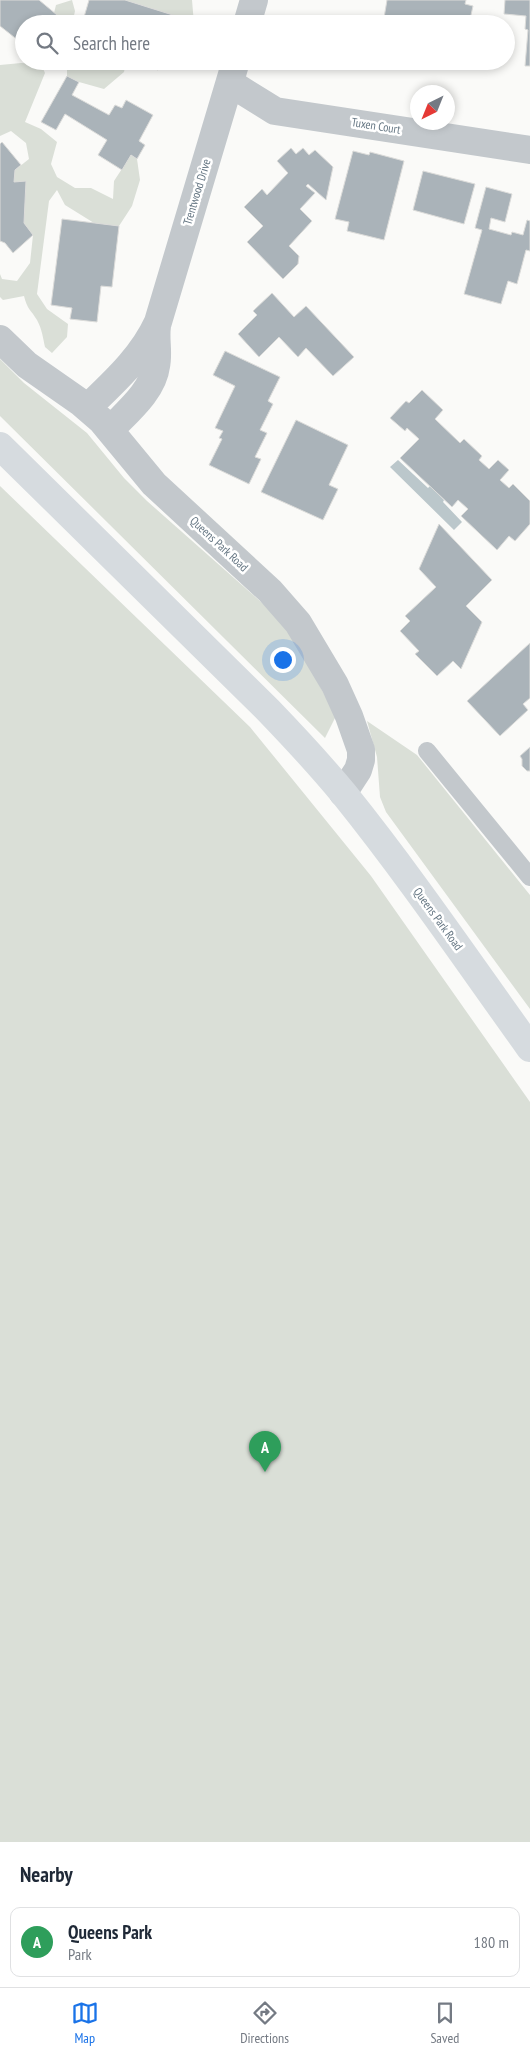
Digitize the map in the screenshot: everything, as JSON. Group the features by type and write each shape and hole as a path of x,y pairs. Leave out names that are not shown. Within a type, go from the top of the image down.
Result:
{"main road":[{"name":"Queens Park Road","path":"0,446 268,710 344,793 393,857 530,1048"}],"street":[{"path":"250,15 254,0"},
{"name":"Tuxen Court","path":"233,72 275,111 530,150"},
{"name":"Trentwood Drive","path":"87,408 133,362 148,341 158,322 233,72"},
{"name":"Trentwood Drive","path":"110,430 140,397 152,378 157,364 158,322"},
{"name":"Queens Park Road","path":"0,339 38,373 87,408 110,430 154,484 291,612 306,633 335,685 361,750 358,770 344,793"}],"lane":[{"path":"427,751 530,877"}],"shaded area":[{"path":"72,0 74,15 57,15 54,13 56,5"},
{"path":"125,0 192,0 193,15 173,15"},
{"path":"15,64 15,70 44,70 45,73 25,122 41,129 57,142 51,164 57,177 75,188 91,188 113,199 114,181 131,155 137,159 140,180 132,206 119,226 94,223 65,205 57,190 49,201 37,294 47,309 68,324 67,337 52,353 45,347 39,323 28,307 24,296 3,300 0,297 0,274 2,279 17,281 30,263 33,235 24,223 25,181 14,182 15,170 29,159 26,143 11,131 0,136 0,65"},
{"path":"67,70 124,70 104,89 79,82 67,76"},
{"path":"0,359 24,383 87,433 124,478 147,501 287,625 336,716 325,738 0,416"},
{"path":"398,460 428,488 430,486 462,522 454,530 390,467"},
{"path":"0,486 250,727 371,876 530,1102 530,1842 0,1842"},
{"path":"367,721 417,755 530,895 530,1009 386,812 380,797 377,757"}],"building":[{"path":"0,0 39,0 57,15 15,15 15,38 0,26"},
{"path":"89,0 125,0 173,15 85,15"},
{"path":"387,0 466,0 465,4 473,6 471,15 384,15"},
{"path":"505,0 530,0 530,66 525,66 528,30 525,29 526,16 504,14"},
{"path":"67,76 79,82 72,95 109,115 115,105 122,108 126,100 153,115 139,141 145,145 137,159 131,155 122,170 98,155 107,140 65,114 56,130 41,122"},
{"path":"2,142 21,165 15,170 14,182 26,181 24,223 33,235 13,253 5,243 0,241 0,144"},
{"path":"291,148 296,154 303,148 309,155 315,150 333,167 326,200 308,184 306,186 315,193 300,209 312,221 289,246 299,256 298,264 283,279 247,242 263,226 244,207 262,189 267,195 288,173 277,161"},
{"path":"353,151 369,155 370,152 404,161 384,240 347,231 349,222 335,219"},
{"path":"423,171 475,184 464,224 413,210"},
{"path":"486,187 512,194 505,222 491,218 489,229 511,235 512,232 523,235 527,220 530,221 530,251 526,250 517,284 508,281 501,304 464,294 482,230 475,228"},
{"path":"62,219 119,226 112,287 101,286 97,322 70,319 72,308 51,305"},
{"path":"272,293 294,317 306,306 354,357 333,376 306,348 298,357 279,337 259,357 238,334 257,315 253,311"},
{"path":"225,351 280,377 268,401 273,404 260,430 267,433 255,457 261,459 249,484 209,465 222,439 219,438 223,431 215,428 235,386 213,375"},
{"path":"422,390 443,410 435,419 460,443 464,439 482,456 479,460 489,469 498,460 509,470 500,480 509,488 513,484 530,501 530,524 515,541 509,536 497,550 461,516 468,509 458,500 452,507 400,458 419,439 407,428 405,431 390,418 406,401 409,403"},
{"path":"296,420 348,445 329,485 338,489 323,520 261,492"},
{"path":"439,524 492,580 466,606 482,622 461,669 453,661 437,676 415,654 419,651 400,631 410,621 405,616 436,587 419,569"},
{"path":"530,643 530,698 523,704 528,710 500,736 467,701"},
{"path":"530,747 530,771 527,771 522,766 520,756"}],"place":[{"name":"Queens Park","path":"265,1472"}]}
